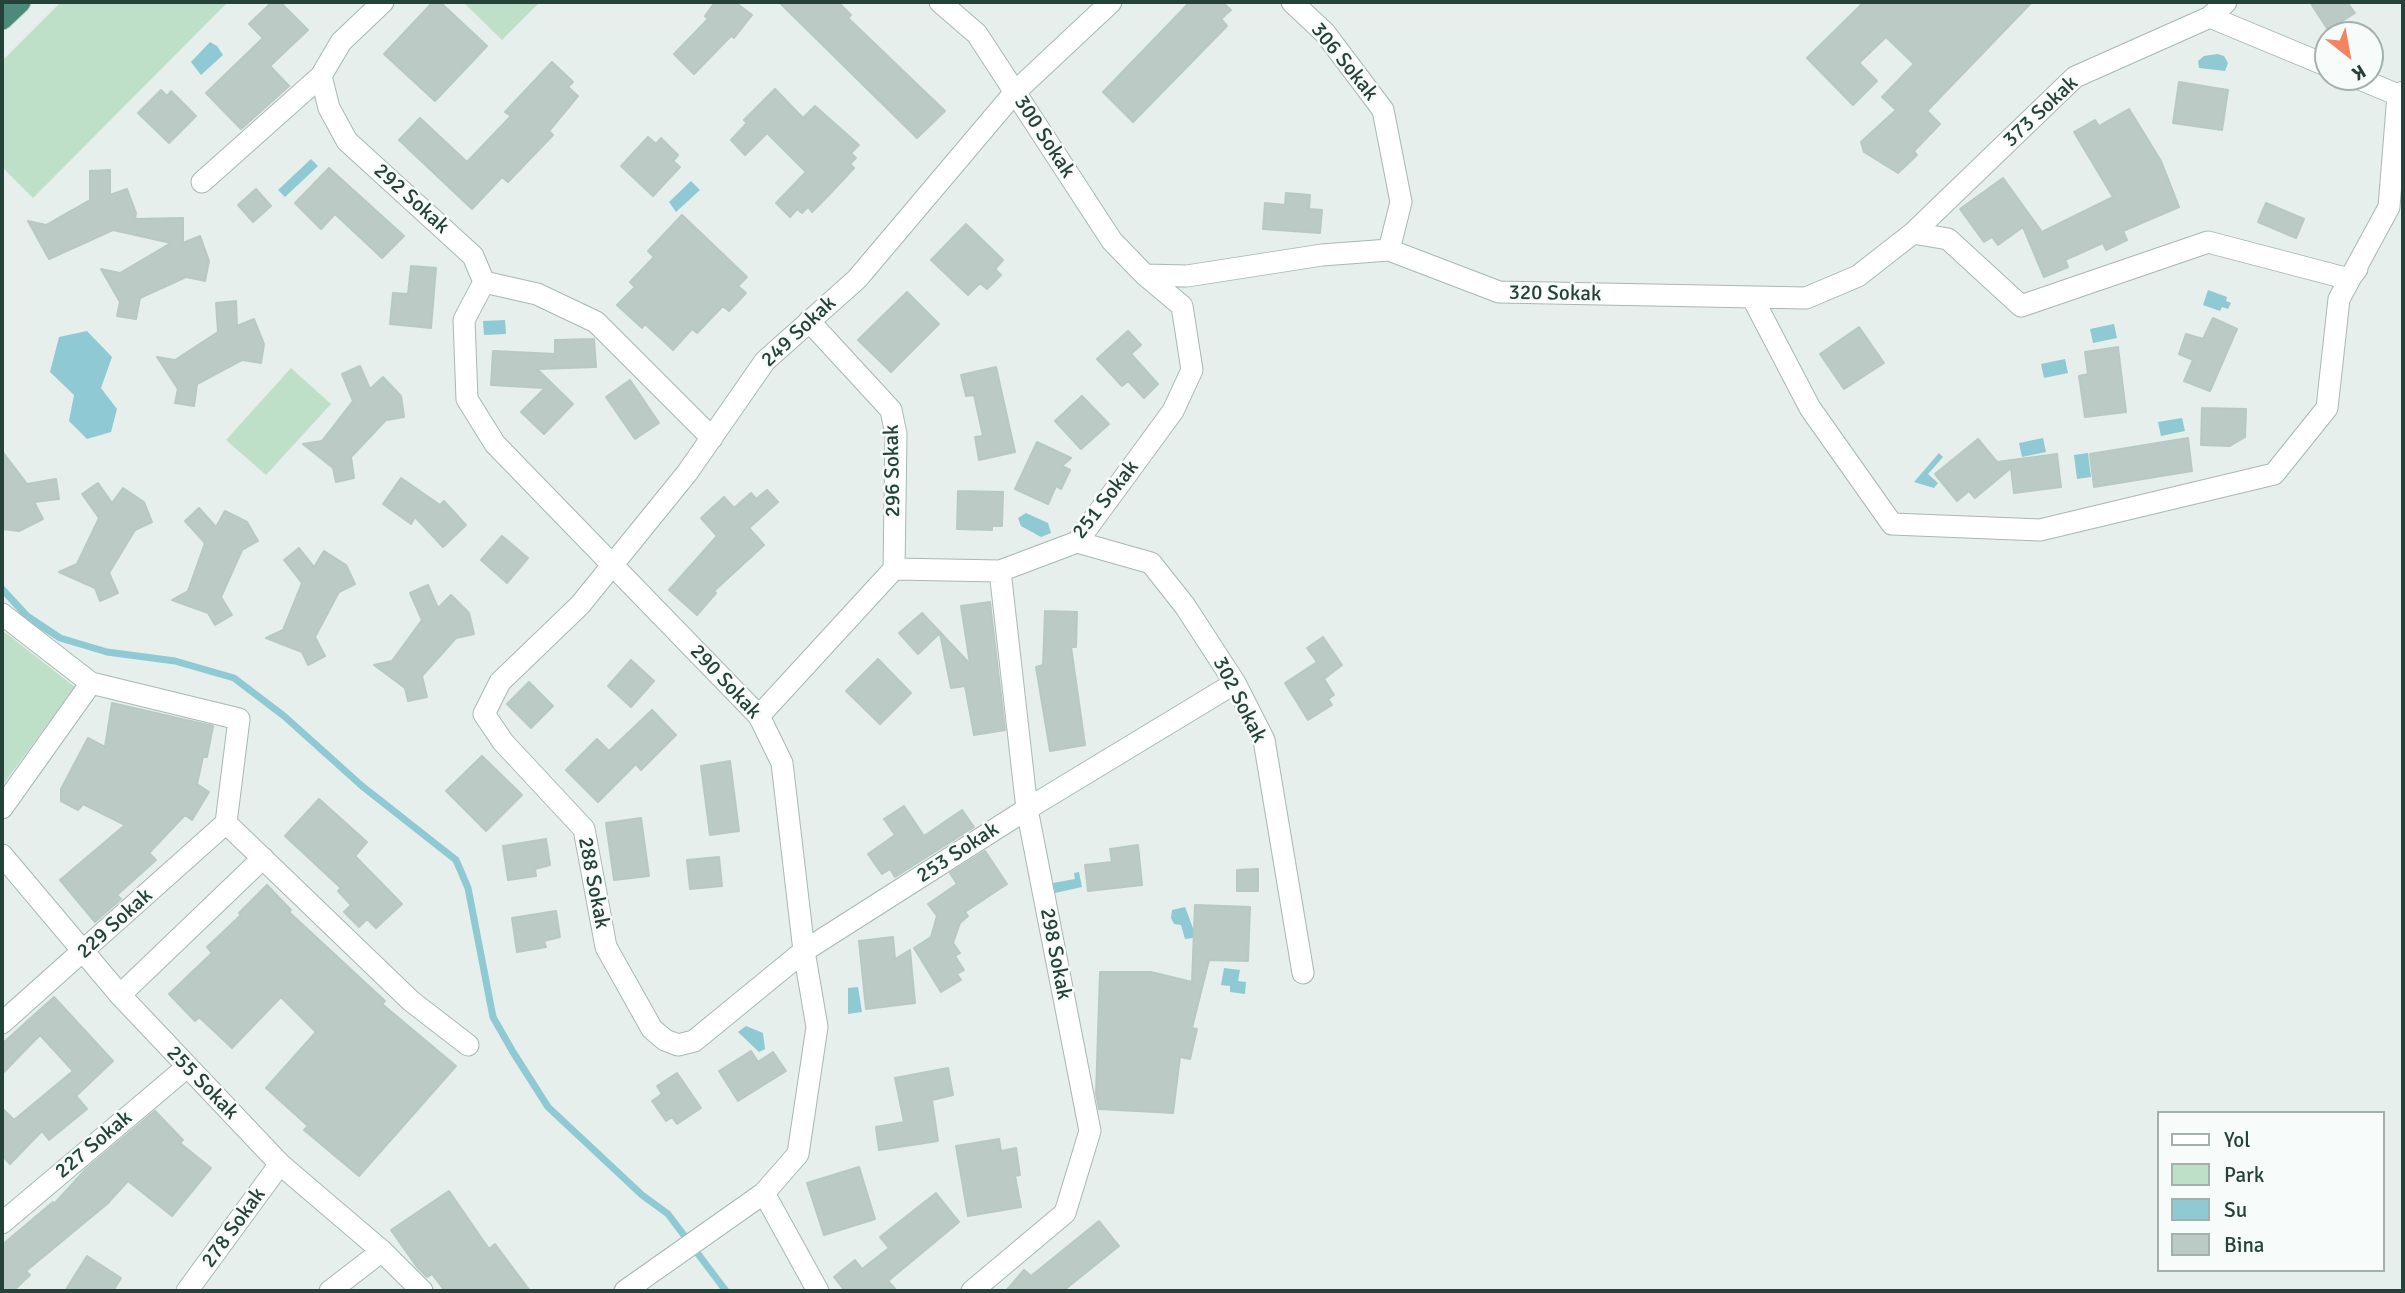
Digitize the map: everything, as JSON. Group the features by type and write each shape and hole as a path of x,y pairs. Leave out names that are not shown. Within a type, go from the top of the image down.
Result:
{"highway":[{"path":"2,19 20,2"}],"street":[{"path":"202,183 321,76 341,42 383,2"},
{"name":"300 Sokak","path":"940,2 976,34 1112,241 1146,275"},
{"name":"249 Sokak","path":"484,715 500,682 580,605 712,438 765,361 857,279 1015,92 1111,2"},
{"name":"306 Sokak","path":"1292,2 1325,33 1383,110 1401,202 1389,250"},
{"name":"373 Sokak","path":"1913,233 2075,77 2210,17 2226,2"},
{"path":"2210,17 2314,60"},
{"name":"292 Sokak","path":"321,76 329,108 347,141 473,256 484,282"},
{"path":"1752,298 1810,408 1892,524 2040,530 2274,474 2327,408 2339,299 2389,207 2401,93 2384,87"},
{"path":"2350,279 2403,210"},
{"path":"1913,233 1948,239 2021,306 2208,242 2350,279"},
{"name":"320 Sokak","path":"1146,275 1186,276 1322,255 1389,250 1499,292 1806,298 1858,276 1913,233"},
{"name":"251 Sokak","path":"894,569 1000,571 1077,542 1173,411 1192,370 1182,306 1146,275"},
{"path":"484,282 537,294 596,323 712,438"},
{"name":"290 Sokak","path":"484,282 464,320 467,399 495,444 759,716 782,763 804,951 817,1027 798,1154 764,1194 625,1291"},
{"name":"296 Sokak","path":"809,321 891,410 895,434 894,569"},
{"name":"302 Sokak","path":"1077,542 1151,563 1185,606 1236,683 1264,740 1303,973"},
{"path":"759,716 894,569"},
{"name":"298 Sokak","path":"972,1291 1065,1213 1090,1131 1027,809 1000,571"},
{"path":"2,614 91,683 239,719 226,823 411,1000 468,1045"},
{"path":"2,808 91,683"},
{"name":"253 Sokak","path":"694,1041 804,951 1027,809 1236,683"},
{"name":"288 Sokak","path":"484,715 503,742 584,829 606,947 652,1029 665,1040 678,1045 694,1041"},
{"name":"229 Sokak","path":"2,1023 226,823"},
{"name":"255 Sokak","path":"2,855 120,995 187,1067 281,1164 382,1251 422,1291"},
{"path":"120,995 263,858"},
{"name":"227 Sokak","path":"2,1223 187,1067"},
{"name":"278 Sokak","path":"187,1291 281,1164"},
{"path":"764,1194 818,1291"},
{"path":"330,1291 382,1251"}],"green space":[{"path":"61,2 228,2 33,198 2,167 2,61"},
{"path":"463,2 540,2 502,40"},
{"path":"291,368 331,404 266,475 226,440"},
{"path":"2,630 75,687 2,786"}],"water":[{"path":"210,42 217,46 223,55 201,75 191,62"},
{"path":"2204,56 2224,56 2228,63 2225,71 2199,68 2198,61"},
{"path":"311,159 318,166 285,197 278,190"},
{"path":"691,181 700,190 676,212 669,202"},
{"path":"2208,290 2227,297 2226,301 2231,303 2228,309 2222,307 2220,311 2203,305"},
{"path":"505,320 506,334 484,335 483,321"},
{"path":"2114,324 2117,338 2093,343 2090,329"},
{"path":"87,331 112,357 101,388 117,409 111,432 87,439 69,421 74,395 50,372 59,337"},
{"path":"2065,359 2068,373 2044,378 2041,364"},
{"path":"2182,418 2185,431 2161,436 2158,422"},
{"path":"2043,438 2046,452 2022,457 2019,443"},
{"path":"1939,453 1943,457 1928,474 1938,483 1934,488 1914,482"},
{"path":"2088,453 2091,477 2077,479 2074,455"},
{"path":"1026,513 1048,523 1051,533 1041,537 1021,526 1018,518"},
{"path":"1079,872 1082,887 1055,893 1053,883 1075,879 1074,873"},
{"path":"1185,907 1193,928 1198,932 1193,938 1185,939 1181,925 1174,924 1171,918 1172,910"},
{"path":"1224,968 1240,970 1238,981 1246,982 1245,994 1230,992 1230,986 1221,985"},
{"path":"858,987 862,1012 848,1014 848,988"},
{"path":"746,1026 763,1033 765,1049 759,1052 738,1032"}],"building":[{"path":"272,2 280,2 308,30 270,66 289,86 241,129 206,93 263,38 249,24"},
{"path":"433,2 440,2 487,46 435,101 384,54"},
{"path":"715,2 735,2 752,15 734,38 731,36 694,74 674,54 708,19 705,16"},
{"path":"779,2 838,2 851,15 848,18 945,111 917,138"},
{"path":"1190,2 1222,2 1231,10 1221,19 1227,26 1133,122 1103,92"},
{"path":"1864,2 2032,2 1927,111 1940,124 1914,151 1917,155 1898,173 1864,152 1861,142 1896,110 1882,97 1914,64 1886,37 1859,63 1877,81 1853,105 1807,58"},
{"path":"2310,2 2347,2 2355,13 2342,21 2322,21"},
{"path":"552,62 573,82 568,87 578,96 549,131 553,135 508,182 502,177 472,209 399,140 420,118 467,162 511,116 505,112"},
{"path":"2179,82 2228,90 2222,130 2173,123"},
{"path":"775,89 803,118 815,106 859,145 851,153 856,158 850,164 854,168 827,197 812,212 808,207 802,213 797,209 790,217 776,203 806,172 767,133 745,155 731,140 747,123 744,120"},
{"path":"161,90 167,96 171,91 196,116 169,143 138,113"},
{"path":"2129,109 2161,161 2179,207 2123,231 2127,240 2106,250 2103,243 2065,260 2068,267 2044,277 2023,227 1998,245 1992,237 1984,242 1960,209 2003,178 2042,232 2113,197 2074,132 2095,120 2099,126"},
{"path":"648,137 656,144 661,138 678,155 673,161 680,167 653,196 621,166"},
{"path":"329,168 404,236 382,258 335,214 321,229 295,203"},
{"path":"110,170 110,195 127,189 136,213 135,219 183,218 183,243 200,236 209,261 205,281 186,277 140,298 136,319 117,316 120,302 101,269 120,273 171,243 113,230 49,259 28,221 46,225 90,200 90,171"},
{"path":"256,189 271,206 253,222 238,205"},
{"path":"1286,193 1310,195 1309,209 1322,210 1320,233 1263,229 1265,203 1285,205"},
{"path":"2266,203 2304,219 2296,238 2258,222"},
{"path":"682,215 747,277 738,286 746,293 729,311 723,306 697,333 692,329 673,350 645,324 642,328 617,305 635,287 630,282 654,257 648,251"},
{"path":"966,224 1003,260 995,269 1001,275 987,289 980,283 968,295 931,260"},
{"path":"411,266 436,268 431,328 390,324 393,293 408,294"},
{"path":"907,292 939,324 891,372 858,340"},
{"path":"236,301 237,326 254,319 264,344 261,363 242,360 197,384 194,406 175,403 178,389 157,357 175,360 218,332 216,303"},
{"path":"2213,318 2237,329 2210,391 2184,381 2193,360 2179,354 2186,334 2203,339"},
{"path":"1859,327 1884,363 1844,389 1820,354"},
{"path":"1128,331 1141,345 1131,354 1158,384 1144,398 1128,381 1122,386 1097,359"},
{"path":"594,339 596,367 537,369 573,404 544,434 521,412 545,388 491,385 493,351 555,354 555,340"},
{"path":"2118,347 2126,412 2085,417 2079,376 2088,374 2085,352"},
{"path":"360,366 370,389 383,377 401,396 404,417 386,420 351,457 354,478 336,482 333,468 303,444 322,441 353,401 342,374"},
{"path":"996,367 1015,452 979,460 975,437 983,436 974,395 966,396 961,375"},
{"path":"630,380 659,423 635,439 606,397"},
{"path":"1082,396 1109,424 1081,449 1055,421"},
{"path":"2202,408 2246,409 2245,437 2230,446 2201,445"},
{"path":"2188,438 2192,471 2094,487 2090,454"},
{"path":"1978,439 1997,462 2057,454 2061,487 2014,493 2011,468 1975,498 1969,491 1957,501 1935,474"},
{"path":"1037,442 1071,458 1062,466 1070,470 1061,489 1056,486 1048,504 1015,489"},
{"path":"2,451 27,484 56,479 59,499 34,502 43,519 19,531 2,529"},
{"path":"401,478 440,505 444,501 466,525 443,547 415,517 411,524 383,504"},
{"path":"98,483 112,503 123,488 144,502 152,522 135,530 109,573 118,593 100,601 95,588 59,572 77,564 99,518 82,494"},
{"path":"767,490 778,502 749,528 764,545 714,591 716,593 697,615 669,590 717,536 701,518 724,497 734,508 751,493 756,499"},
{"path":"958,491 1003,492 1002,526 992,526 992,530 957,529"},
{"path":"199,508 216,527 225,511 247,522 258,541 242,550 221,597 232,615 215,625 208,613 172,600 188,591 205,543 185,521"},
{"path":"502,536 528,558 507,583 481,560"},
{"path":"299,548 314,567 324,551 346,565 355,584 339,592 315,637 325,656 308,665 302,652 266,638 283,630 302,583 284,560"},
{"path":"428,585 438,608 451,595 469,613 474,634 456,638 422,676 427,697 408,701 405,688 374,665 392,661 422,620 410,593"},
{"path":"990,602 1005,730 974,735 965,686 951,688 940,633 918,654 899,633 922,613 970,664 961,606"},
{"path":"1045,611 1077,612 1076,647 1071,647 1085,745 1050,751 1036,667 1043,665"},
{"path":"1323,637 1342,665 1324,679 1334,695 1328,699 1332,705 1308,720 1285,683 1317,662 1307,648"},
{"path":"878,659 911,693 880,724 846,691"},
{"path":"631,660 654,681 631,707 608,686"},
{"path":"529,682 553,706 531,728 507,704"},
{"path":"112,703 213,726 207,757 203,757 197,784 209,792 192,820 185,815 149,853 156,860 117,895 121,899 95,922 60,880 125,825 83,804 78,810 61,801 61,789 88,738 105,747"},
{"path":"652,710 676,735 641,770 636,764 598,802 566,770 597,739 609,751"},
{"path":"482,756 522,795 486,831 446,791"},
{"path":"730,761 739,831 710,835 701,766"},
{"path":"319,799 367,842 355,856 402,904 376,928 367,919 359,927 344,912 351,905 338,891 341,888 285,836"},
{"path":"904,806 924,836 962,810 974,827 895,877 890,869 882,874 868,854 895,835 884,819"},
{"path":"641,818 649,876 614,880 606,823"},
{"path":"546,839 550,865 535,869 536,876 508,880 503,846"},
{"path":"1138,845 1142,885 1088,891 1085,865 1112,862 1110,849"},
{"path":"985,851 1007,884 965,912 968,916 960,923 953,943 960,953 955,956 964,970 957,974 961,980 941,992 914,948 931,937 937,916 928,904 957,884 950,873"},
{"path":"719,857 722,886 690,889 687,860"},
{"path":"1258,869 1258,891 1237,891 1237,870"},
{"path":"267,885 291,910 289,912 385,1001 382,1004 456,1066 359,1176 304,1130 308,1126 266,1088 316,1032 281,997 232,1048 199,1017 195,1021 169,994 212,953 207,947 241,915 239,913"},
{"path":"1195,905 1250,907 1248,961 1209,960 1192,1028 1197,1029 1190,1059 1180,1057 1173,1113 1099,1109 1096,1094 1100,972 1151,972 1192,982"},
{"path":"556,911 560,937 544,941 546,947 517,952 512,918"},
{"path":"893,937 895,959 910,950 915,1003 866,1009 859,941"},
{"path":"54,997 113,1061 76,1096 87,1109 49,1140 42,1131 10,1164 2,1155 2,1108 14,1120 73,1071 40,1035 2,1074 2,1044"},
{"path":"751,1051 758,1062 773,1052 786,1071 738,1101 719,1071"},
{"path":"948,1068 953,1095 932,1100 938,1141 879,1150 876,1127 904,1122 895,1078"},
{"path":"677,1073 701,1108 677,1124 672,1117 666,1121 652,1101 662,1094 657,1086"},
{"path":"155,1111 183,1140 180,1143 211,1168 172,1216 128,1181 107,1204 26,1271 30,1275 13,1291 2,1291 2,1245 53,1202 54,1204 86,1169"},
{"path":"999,1139 1001,1151 1016,1148 1020,1175 1015,1176 1021,1207 968,1216 956,1146"},
{"path":"859,1167 875,1219 824,1235 807,1183"},
{"path":"449,1191 489,1249 495,1244 530,1291 445,1291 432,1274 427,1277 417,1267 391,1230"},
{"path":"936,1193 959,1222 888,1281 897,1291 845,1291 834,1277 855,1260 862,1269 889,1248 880,1237"},
{"path":"1099,1221 1119,1246 1063,1291 1006,1291 1024,1270 1031,1276"},
{"path":"87,1256 121,1278 113,1291 65,1291"}],"waterway":[{"path":"2,589 27,616 60,638 107,652 175,661 234,678 284,716 362,786 456,860 468,888 493,1017 513,1052 548,1107 642,1195 668,1214 726,1291"}]}
